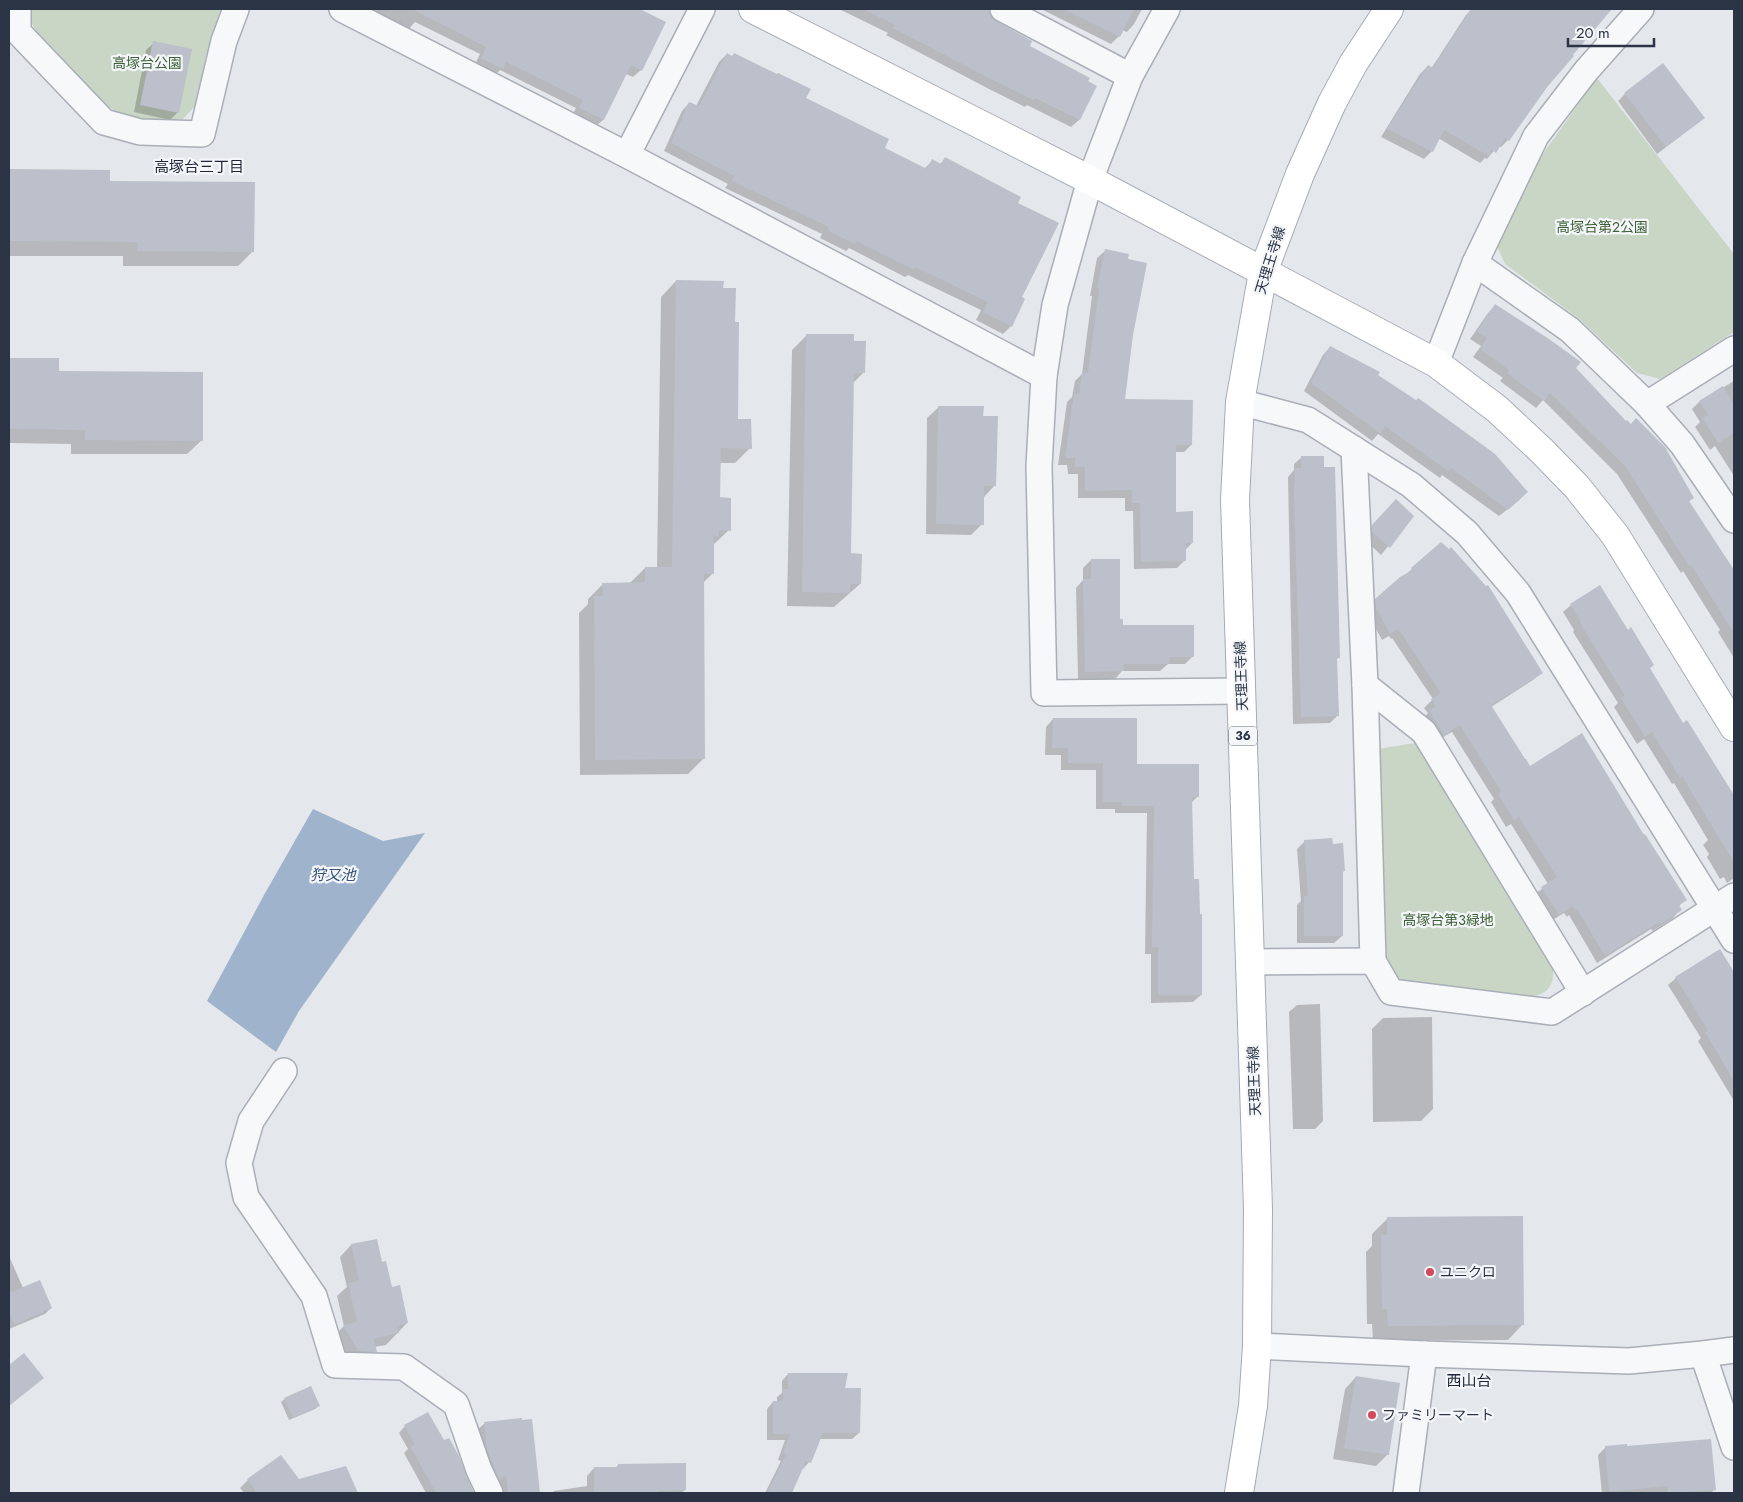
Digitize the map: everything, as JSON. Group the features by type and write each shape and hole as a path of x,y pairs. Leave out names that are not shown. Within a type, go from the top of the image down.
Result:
{"main road":[{"path":"753,9 1090,180 1436,363 1497,409 1577,487 1615,535 1734,727"},
{"name":"天理王寺線","path":"1239,1493 1252,1406 1258,1346 1258,1209 1235,500 1240,402 1263,272 1300,174 1332,103 1353,64 1389,9"}],"street":[{"path":"18,9 18,32 104,122 140,132 202,134 224,41 236,9"},
{"path":"342,9 627,155 1044,376"},
{"path":"627,155 702,9"},
{"path":"1003,9 1130,76"},
{"path":"1167,9 1130,76 1090,180 1055,305 1044,376 1039,466 1044,694 1242,690"},
{"path":"1436,363 1475,264 1536,136 1639,9"},
{"path":"1475,264 1570,330 1647,404 1682,444 1734,520"},
{"path":"1647,404 1734,349"},
{"path":"1240,402 1308,420 1411,485 1467,533 1518,593 1724,902 1734,940"},
{"path":"1354,448 1365,685 1373,961 1391,992 1552,1012 1724,902"},
{"path":"1365,685 1424,732 1583,993"},
{"path":"1251,962 1373,961"},
{"path":"284,1071 252,1121 239,1163 246,1197 314,1296 335,1365 404,1367 456,1404 479,1470 490,1493"},
{"path":"1258,1346 1424,1354 1629,1360 1734,1350"},
{"path":"1406,1493 1424,1354"},
{"path":"1703,1354 1734,1447"}],"green space":[{"name":"高塚台公園","path":"31,9 221,9 206,57 195,106 182,120 143,119 126,116 108,107 38,36 30,19"},
{"name":"高塚台第2公園","path":"1597,78 1734,254 1734,332 1660,379 1637,373 1578,318 1505,264 1495,242 1540,158"},
{"name":"高塚台第3緑地","path":"1415,743 1553,967 1551,984 1541,994 1529,997 1403,980 1395,977 1385,962 1378,749"}],"water":[{"name":"狩又池","path":"313,809 383,841 425,833 299,1011 276,1052 207,1001"}],"building":[{"path":"412,9 640,9 666,22 642,71 631,65 604,120 579,108 583,100 506,62 503,69 481,58 486,47"},
{"path":"863,9 989,9 991,16 996,21 1032,41 1030,46 1090,78 1088,81 1097,86 1080,120 997,82 893,28 895,25"},
{"path":"1063,9 1134,9 1120,37"},
{"path":"1471,9 1612,9 1548,86 1509,141 1505,138 1496,153 1492,150 1489,156 1444,130 1433,152 1387,129 1428,65 1433,68"},
{"path":"153,41 192,49 179,113 140,105"},
{"path":"727,53 732,56 734,53 811,89 806,98 889,139 885,148 927,169 932,159 941,164 945,157 1021,197 1018,203 1059,223 1022,297 1025,299 1012,327 983,312 988,302 915,267 914,270 856,241 855,244 827,230 829,227 732,181 734,176 671,143 689,102 699,106"},
{"path":"1663,63 1705,118 1666,147 1624,93"},
{"path":"9,169 110,170 110,181 255,182 254,252 137,251 138,242 9,241"},
{"path":"1105,249 1129,254 1128,259 1147,263 1133,335 1125,399 1193,400 1192,445 1176,445 1176,512 1193,511 1193,543 1186,543 1186,561 1141,562 1140,503 1132,503 1132,490 1085,491 1085,467 1075,467 1075,458 1065,458 1074,393 1079,394 1082,372 1088,373 1099,289 1097,288"},
{"path":"676,280 724,281 723,288 736,288 735,322 739,322 738,419 751,419 752,449 721,448 720,497 731,498 731,531 719,530 719,536 714,536 714,574 704,574 705,759 595,760 594,596 603,596 602,583 645,582 645,567 672,567"},
{"path":"1495,304 1581,362 1576,368 1626,421 1631,424 1636,418 1665,447 1694,498 1689,501 1734,570 1734,633 1625,466 1550,393 1544,401 1507,373 1509,370 1480,349 1487,338 1477,331"},
{"path":"806,334 854,334 854,341 866,341 865,373 854,373 851,553 862,554 861,584 850,584 850,593 802,592"},
{"path":"1330,346 1380,372 1378,375 1416,400 1418,398 1495,454 1528,492 1508,510 1451,468 1448,471 1385,426 1381,434 1311,383"},
{"path":"9,358 59,358 59,371 203,372 203,441 85,440 85,430 9,429"},
{"path":"1723,386 1734,404 1734,433 1718,443 1702,418 1708,415 1699,401"},
{"path":"938,406 984,406 983,416 998,416 996,486 984,486 984,525 936,524"},
{"path":"1301,456 1324,456 1324,467 1335,467 1340,658 1337,658 1339,716 1301,717 1294,494 1295,468 1301,468"},
{"path":"1396,499 1414,516 1390,548 1372,532 1372,525"},
{"path":"1441,542 1449,549 1451,547 1486,586 1488,585 1543,673 1491,705 1525,759 1530,766 1582,733 1644,835 1687,900 1679,905 1682,910 1605,956 1577,909 1575,910 1572,906 1559,915 1541,887 1557,877 1519,817 1514,820 1498,794 1501,791 1460,725 1444,735 1429,710 1436,706 1431,699 1441,693 1400,631 1397,629 1390,634 1376,608 1375,599 1400,577 1413,570 1411,568"},
{"path":"1091,559 1120,559 1120,619 1123,619 1123,625 1194,625 1194,657 1170,657 1169,664 1124,664 1124,671 1085,672 1083,579 1091,579"},
{"path":"1600,585 1628,630 1631,627 1654,665 1650,668 1683,723 1687,720 1734,795 1734,863 1682,776 1680,778 1652,732 1645,737 1621,698 1625,696 1570,604"},
{"path":"1053,718 1137,718 1137,764 1199,764 1199,797 1192,797 1194,879 1199,879 1200,914 1202,914 1202,995 1158,995 1158,947 1152,947 1154,806 1122,806 1122,802 1103,802 1103,763 1068,763 1068,748 1052,748"},
{"path":"1332,838 1333,844 1343,843 1345,871 1343,871 1343,936 1304,936 1304,896 1308,896 1304,840"},
{"path":"1720,949 1734,972 1734,1081 1705,1032 1708,1030 1675,977"},
{"path":"1523,1216 1524,1325 1388,1326 1387,1309 1382,1309 1381,1235 1387,1235 1387,1217"},
{"path":"377,1239 382,1262 386,1261 392,1287 400,1285 408,1323 397,1326 399,1333 374,1339 377,1352 358,1351 343,1325 357,1322 348,1283 359,1281 351,1244"},
{"path":"40,1280 52,1308 14,1325 9,1313 9,1293"},
{"path":"24,1353 44,1378 9,1406 9,1365"},
{"path":"788,1373 848,1373 845,1388 861,1388 860,1433 823,1433 811,1463 806,1461 792,1493 767,1493 786,1455 783,1453 790,1434 773,1434 773,1401 783,1401 783,1389 788,1389"},
{"name":"ファミリーマート","path":"1356,1376 1400,1383 1389,1455 1344,1448"},
{"path":"311,1386 320,1406 293,1418 284,1398"},
{"path":"428,1412 444,1440 449,1438 458,1454 474,1493 436,1493 410,1446 415,1445 404,1425"},
{"path":"522,1418 522,1420 532,1419 540,1493 508,1493 506,1475 499,1480 487,1448 484,1422"},
{"path":"1711,1439 1716,1490 1668,1493 1667,1486 1609,1492 1605,1446"},
{"path":"281,1455 299,1479 346,1466 358,1493 257,1493 247,1479"},
{"path":"686,1463 686,1490 658,1491 658,1493 594,1493 594,1467 618,1467 618,1464"}],"place":[{"name":"ユニクロ","path":"1430,1272"},
{"name":"ファミリーマート","path":"1372,1415"}],"district":[{"name":"高塚台三丁目","path":"199,167"},
{"name":"西山台","path":"1469,1381"}]}
